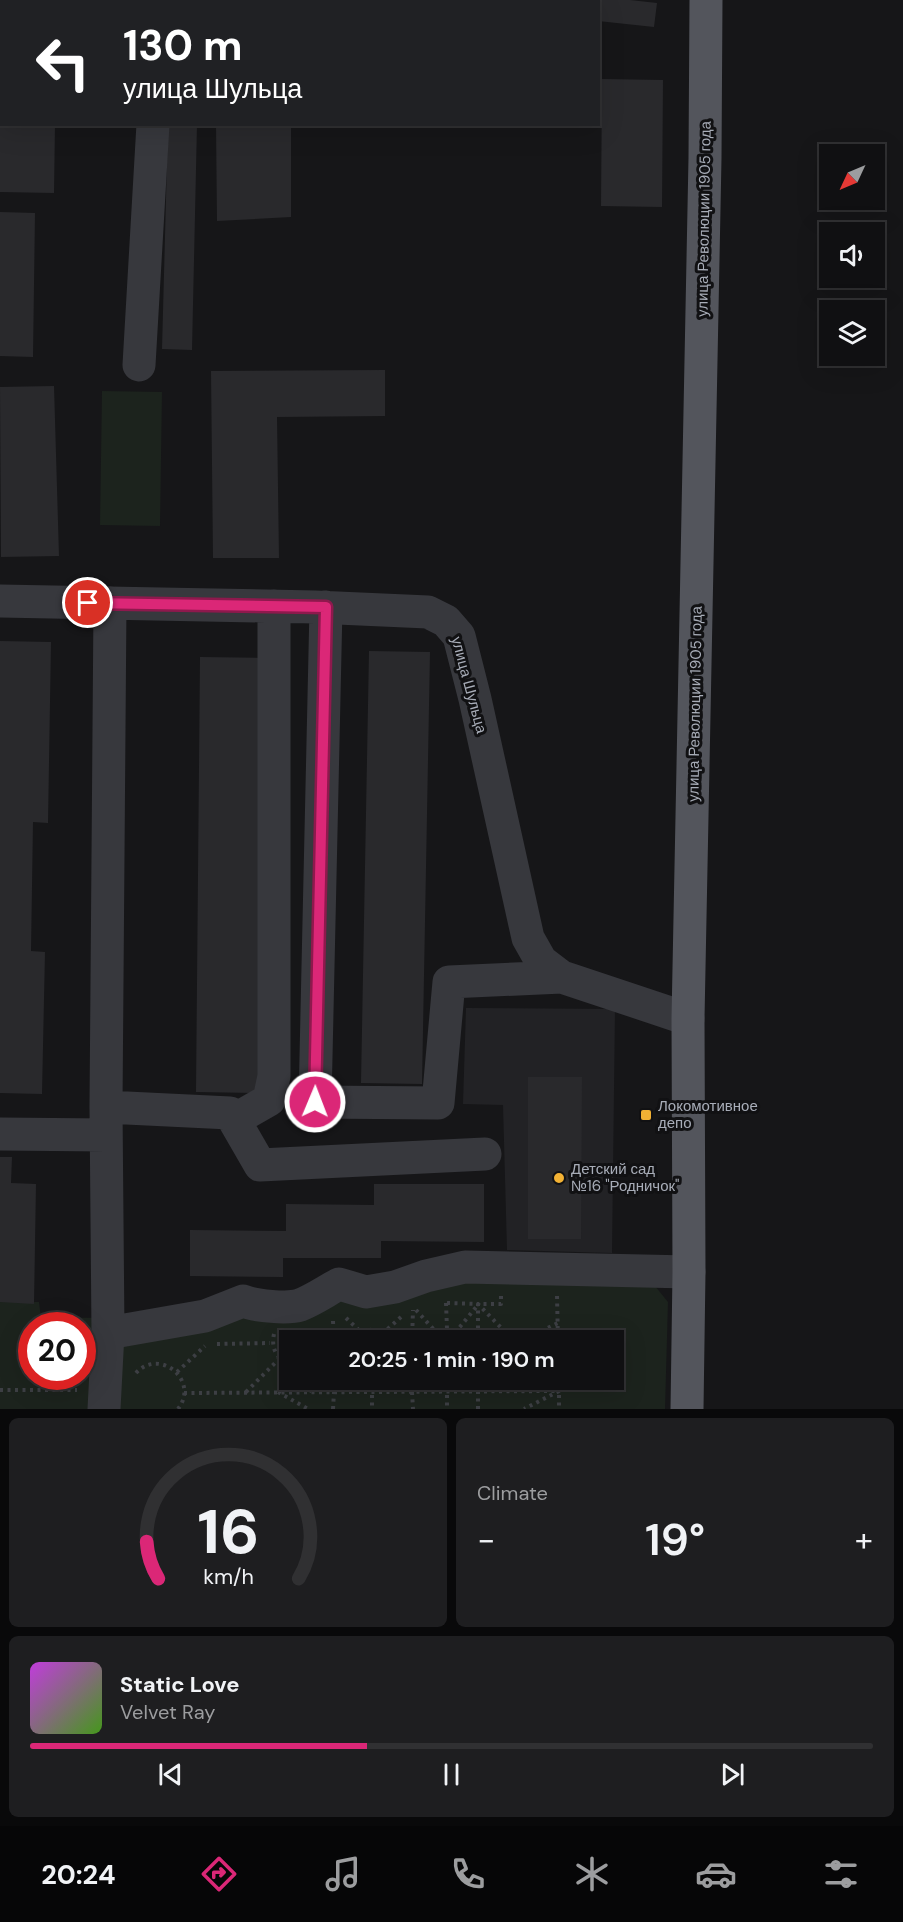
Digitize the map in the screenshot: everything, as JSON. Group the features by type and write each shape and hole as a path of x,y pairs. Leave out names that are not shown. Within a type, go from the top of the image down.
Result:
{"main road":[{"name":"улица Революции 1905 года","path":"687,1409 688,1018 705,169 706,0"}],"street":[{"path":"139,365 153,126"},
{"name":"улица Шульца","path":"0,601 326,607 428,612 446,621 459,636 528,938 541,961 562,977 688,1018"},
{"path":"104,1399 108,1333 106,1121 110,603"},
{"path":"234,1120 269,1100 274,1076 274,606"},
{"path":"326,607 315,1102 438,1103 449,982 562,977"},
{"path":"0,1134 106,1121 230,1113 260,1166 485,1154"},
{"path":"108,1333 205,1316 243,1301 249,1304 270,1306 298,1306 339,1284 366,1292 395,1287 426,1276 465,1267 689,1272"}],"path":[{"path":"435,1303 501,1304 501,1267"},
{"path":"557,1269 558,1330"},
{"path":"446,1303 447,1329"},
{"path":"457,1330 478,1305"},
{"path":"478,1305 478,1330"},
{"path":"478,1305 503,1330"},
{"path":"387,1330 413,1307 433,1330"},
{"path":"544,1330 558,1323"},
{"path":"246,1392 279,1359 274,1351 273,1342 278,1329"},
{"path":"156,1363 166,1365 177,1372 184,1386 182,1405 178,1409"},
{"path":"0,1390 104,1399"},
{"path":"447,1391 447,1409"},
{"path":"478,1391 478,1409"},
{"path":"184,1393 559,1391"},
{"path":"524,1409 559,1391"},
{"path":"559,1391 559,1409"},
{"path":"278,1392 308,1409"},
{"path":"333,1409 334,1392"},
{"path":"371,1392 372,1409"},
{"path":"412,1392 412,1409"}],"shaded area":[{"path":"102,391 162,392 160,526 100,525"},
{"name":"Детский сад №16 \"Родничок\"","path":"466,1008 615,1009 612,1253 507,1250 503,1105 463,1104"},
{"path":"445,1278 655,1286 668,1302 665,1409 0,1409 0,1302 39,1302 40,1312 18,1312 18,1390 96,1390 96,1318 241,1317 356,1298"}],"building":[{"path":"600,0 657,3 654,27 600,21"},
{"path":"602,79 663,80 662,207 601,206"},
{"path":"0,126 55,126 54,193 0,192"},
{"path":"168,126 197,126 192,350 162,349"},
{"path":"216,126 291,126 291,217 217,221"},
{"path":"0,212 35,213 33,357 0,356"},
{"path":"385,370 385,416 277,417 279,558 213,558 211,371"},
{"path":"54,386 59,556 1,557 0,387"},
{"path":"0,641 51,642 48,823 33,822 31,951 45,952 42,1094 0,1093"},
{"path":"369,651 430,652 422,1084 361,1083"},
{"path":"200,657 267,658 263,1093 196,1092"},
{"path":"528,1077 582,1077 581,1239 528,1239"},
{"path":"0,1157 12,1157 11,1183 36,1184 34,1304 0,1302"},
{"path":"374,1184 484,1184 484,1242 381,1241 381,1258 283,1258 283,1277 190,1276 190,1230 286,1231 286,1204 374,1205"}],"place":[{"name":"Локомотивное депо","path":"646,1115"},
{"name":"Детский сад №16 \"Родничок\"","path":"559,1178"}],"route":[{"path":"88,603 326,607 315,1102"}]}
